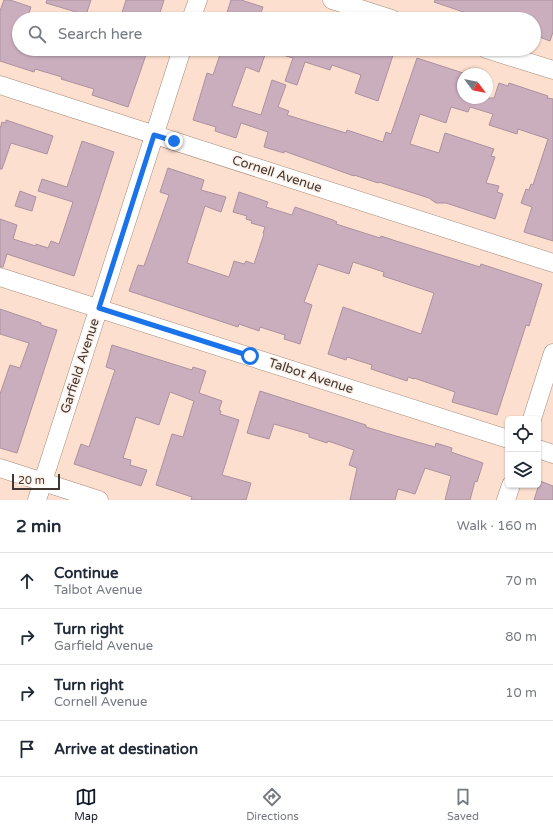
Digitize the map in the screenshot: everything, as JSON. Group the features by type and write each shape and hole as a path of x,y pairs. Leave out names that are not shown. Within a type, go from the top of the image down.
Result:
{"street":[{"path":"194,12 198,0"},
{"path":"332,0 370,12"},
{"name":"Garfield Avenue","path":"37,500 180,56"},
{"path":"508,56 553,70"},
{"name":"Cornell Avenue","path":"0,85 553,262"},
{"name":"Talbot Avenue","path":"0,276 505,439"},
{"path":"533,416 553,353"},
{"path":"541,450 553,454"},
{"path":"0,468 99,500"},
{"path":"506,500 510,488"}],"building":[{"path":"4,0 10,0 31,7 29,12 12,12 12,56 146,56 128,107 92,95 94,89 61,79 62,77 35,69 34,72 0,61 0,11"},
{"path":"47,0 91,0 87,12 76,12 46,3"},
{"path":"126,0 164,0 160,12 122,12"},
{"path":"231,0 241,0 263,7 261,12 227,12"},
{"path":"435,0 553,0 553,32 550,41 541,38 541,12 463,12 434,2"},
{"path":"220,56 265,56 259,72 246,67 232,106 261,115 272,80 286,85 278,107 289,111 287,115 346,133 347,130 383,142 386,132 391,134 417,58 457,71 457,104 493,104 493,98 499,83 508,86 509,83 548,96 547,98 553,99 553,241 524,232 532,207 521,203 526,189 529,190 531,184 533,185 548,139 518,129 517,134 489,125 493,114 470,107 468,112 451,107 446,123 420,114 410,144 439,153 445,133 494,149 491,156 495,157 486,183 499,186 497,192 503,194 495,219 446,203 436,203 429,198 379,182 378,183 354,176 284,151 284,153 264,147 268,132 241,123 236,138 215,131 216,127 193,120 207,73 213,75"},
{"path":"286,56 393,56 378,101 355,93 361,75 332,65 330,70 305,62 297,85 285,81 293,58"},
{"path":"6,120 53,136 47,154 11,143 2,169 0,169 0,129 2,122 6,123"},
{"path":"82,141 114,152 74,276 7,254 3,267 0,267 0,219 17,225 13,239 48,248 51,241 59,244 73,202 38,191 42,179 67,187"},
{"path":"168,168 204,180 201,190 226,197 221,212 205,206 187,263 229,277 234,261 244,264 246,261 254,264 265,227 251,223 252,221 246,219 247,216 233,212 239,192 268,202 266,207 292,215 295,207 333,220 337,222 336,224 380,238 381,236 480,267 481,264 542,284 529,326 526,325 497,415 452,402 455,392 414,378 408,377 407,381 371,369 372,365 347,357 346,360 328,354 343,307 421,334 434,293 383,276 384,272 353,262 349,274 318,264 304,302 312,305 300,344 284,339 285,335 260,327 259,331 239,324 238,327 129,291 138,265 144,266 169,195 160,192"},
{"path":"20,191 36,197 32,211 15,206"},
{"path":"0,309 57,330 17,453 0,448 0,394 10,365 20,368 29,343 0,334"},
{"path":"112,345 192,370 193,367 206,371 199,393 222,401 219,410 221,411 220,414 239,420 222,475 251,483 246,500 191,500 192,497 156,485 172,434 183,437 194,401 170,392 159,425 136,417 123,458 131,460 130,465 147,470 141,486 74,464 81,444 89,447 115,370 106,367"},
{"path":"260,391 366,425 366,427 389,434 435,447 436,443 452,448 451,452 483,463 477,482 475,481 470,500 445,500 451,476 425,468 415,494 398,489 395,500 350,500 357,468 349,465 354,450 328,441 327,443 309,437 309,434 274,424 269,439 247,433"},
{"path":"541,481 553,486 553,500 534,500 538,488 541,488"}],"route":[{"path":"174,141 154,135 99,308 250,356"}]}
